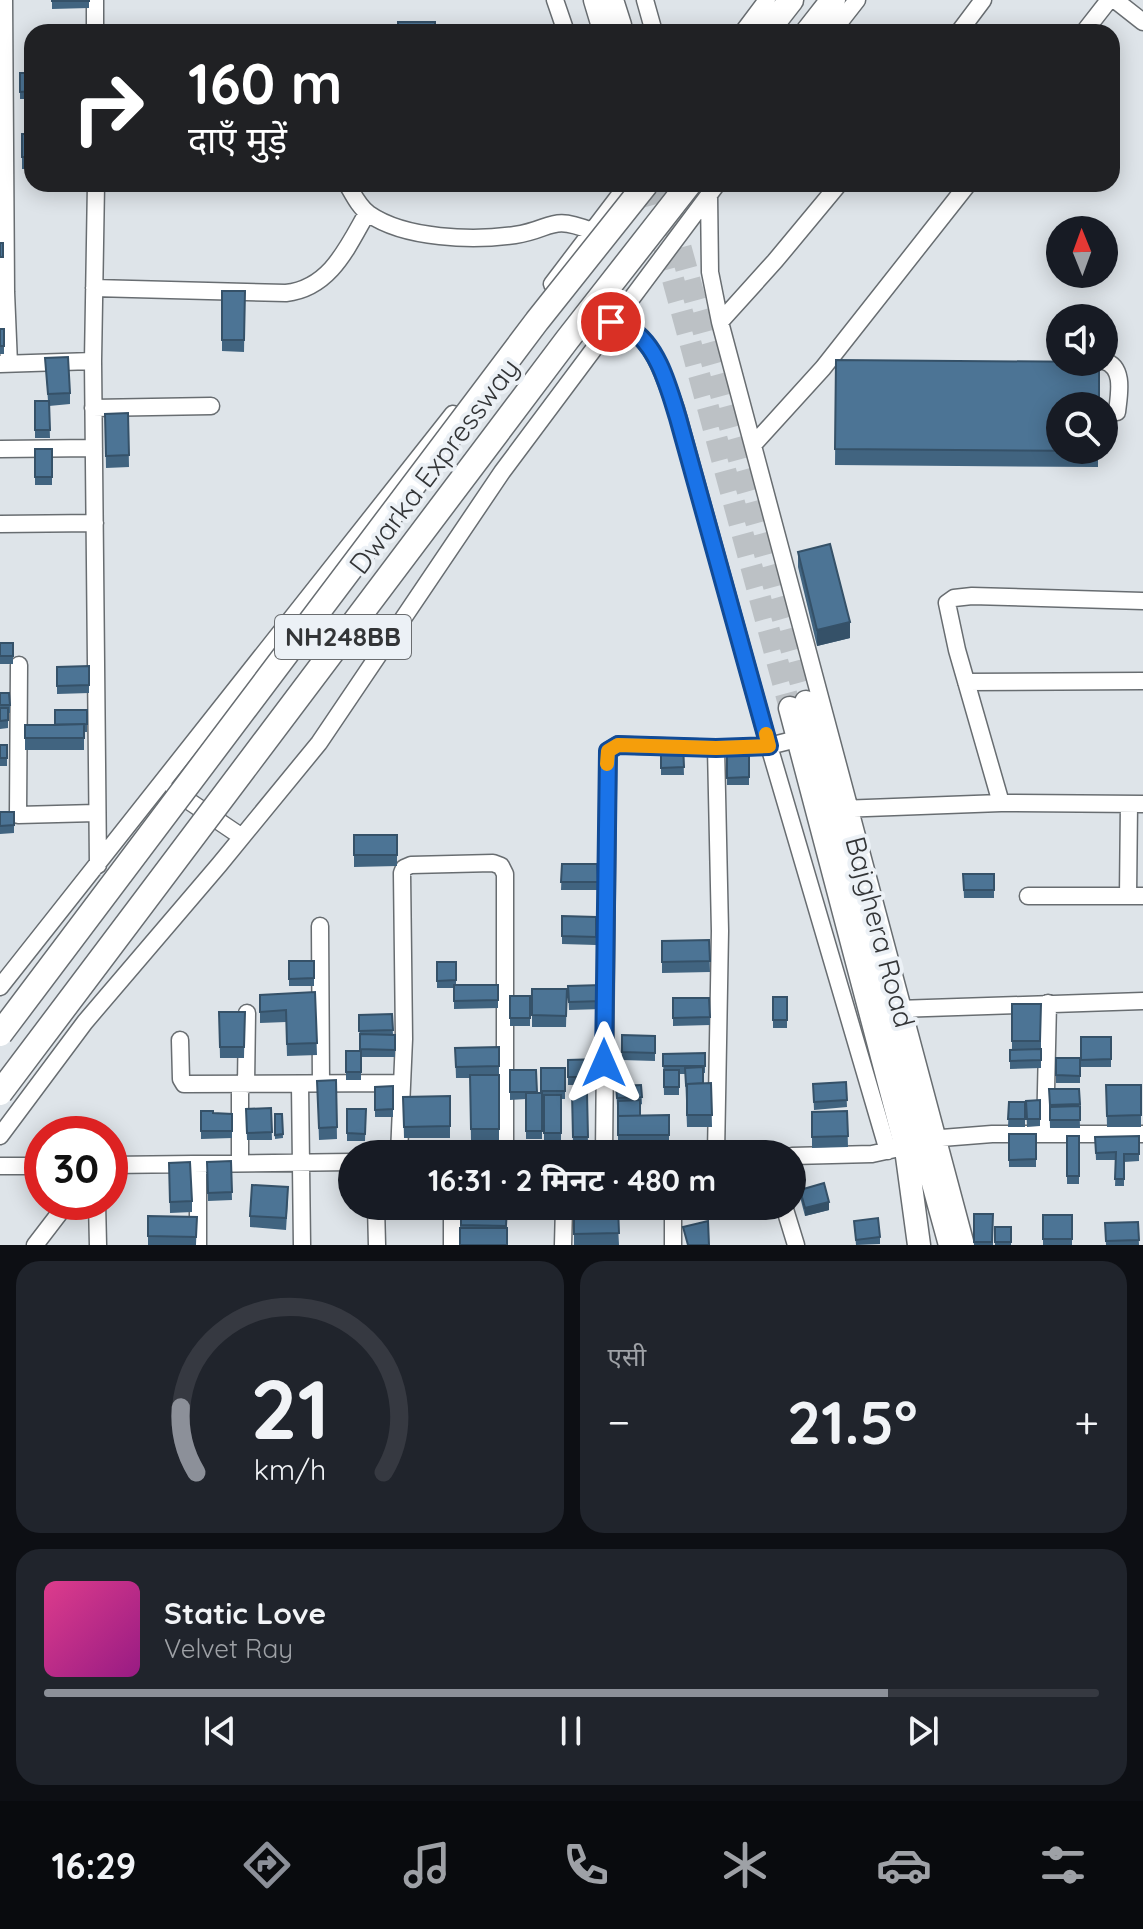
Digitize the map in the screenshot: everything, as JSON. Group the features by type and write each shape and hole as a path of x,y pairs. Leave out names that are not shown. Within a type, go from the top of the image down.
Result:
{"highway":[{"path":"772,24 791,0"},
{"path":"814,24 833,0"},
{"name":"Dwarka Expressway","path":"0,1034 537,321 640,192"},
{"name":"Dwarka Expressway","path":"0,1093 567,340 700,192"}],"main road":[{"path":"595,0 610,24"},
{"path":"612,0 612,24"},
{"path":"798,705 807,736"},
{"name":"Bajghera Road","path":"807,736 842,809 896,1009 913,1143 919,1245"},
{"name":"Bajghera Road","path":"807,736 913,1143 950,1245"}],"street":[{"path":"4,0 5,364 93,361"},
{"path":"95,0 95,24"},
{"path":"555,0 563,24"},
{"path":"645,0 652,24"},
{"path":"749,24 767,0"},
{"path":"838,24 857,0"},
{"path":"965,24 983,0"},
{"path":"1091,24 1112,0 1143,22"},
{"path":"96,192 93,408 98,865"},
{"path":"353,192 367,213 406,230 480,238 524,234 562,221 592,231"},
{"path":"0,987 475,385 592,231 617,192"},
{"path":"0,1136 85,1022 319,743 502,472 702,192"},
{"path":"705,192 710,272 720,322 842,809 1001,803 1136,804 1136,896 1028,896"},
{"path":"720,322 832,192"},
{"path":"753,445 835,362 962,192"},
{"path":"94,288 286,293 304,290 328,274 367,213"},
{"path":"611,322 631,329 645,343 667,386 769,746 913,1143 966,1245"},
{"path":"93,408 211,406"},
{"path":"0,449 94,448"},
{"path":"0,524 95,523"},
{"path":"1001,803 947,603 954,598 972,596 1143,601"},
{"path":"19,665 18,815 96,813"},
{"path":"966,682 1143,681"},
{"path":"604,1140 608,751 618,745 769,746 807,736"},
{"path":"716,748 720,931 716,1140"},
{"path":"162,783 242,837"},
{"path":"399,1140 404,1039 403,871 411,865 497,864 505,874 505,1140"},
{"path":"320,926 321,1084"},
{"path":"896,1009 1143,1001"},
{"path":"1045,1134 1048,1003"},
{"path":"240,1163 247,1013"},
{"path":"180,1040 183,1083 401,1083"},
{"path":"300,1085 302,1245"},
{"path":"806,1156 872,1154 913,1143 1045,1134 1143,1134"},
{"path":"128,1165 338,1162"},
{"path":"198,1164 198,1245"},
{"path":"0,1166 24,1166"},
{"path":"35,1245 54,1220"},
{"path":"97,1220 98,1245"},
{"path":"376,1220 377,1245"},
{"path":"452,1220 452,1245"},
{"path":"563,1245 564,1220"},
{"path":"673,1220 673,1245"},
{"path":"788,1220 796,1245"}],"building":[{"path":"398,22 435,22 435,24"},
{"path":"20,73 24,73 24,92 20,92"},
{"path":"22,134 24,134 24,157"},
{"path":"0,243 3,243 3,257 0,257"},
{"path":"222,291 245,291 244,340 222,340"},
{"path":"0,329 4,329 4,346 0,346"},
{"path":"68,357 70,393 48,394 45,358"},
{"path":"836,360 1046,362 1046,376 1099,376 1099,392 1046,392 1046,451 835,449"},
{"path":"35,401 49,401 50,430 35,430"},
{"path":"128,413 129,455 106,456 105,414"},
{"path":"35,449 52,449 52,477 35,477"},
{"path":"830,544 850,622 817,630 798,552"},
{"path":"0,643 13,643 13,656 0,656"},
{"path":"89,666 89,685 57,686 57,667"},
{"path":"0,693 9,693 10,705 0,705"},
{"path":"0,708 8,708 8,720 0,721"},
{"path":"55,710 87,710 87,724 55,725"},
{"path":"84,724 84,738 25,738 25,725"},
{"path":"683,743 684,767 661,768 661,744"},
{"path":"0,745 7,745 7,758 0,758"},
{"path":"727,756 749,756 749,777 727,778"},
{"path":"0,812 14,812 14,825 0,826"},
{"path":"354,835 397,835 397,855 354,855"},
{"path":"562,864 597,864 598,882 561,882"},
{"path":"963,874 994,874 994,890 964,890"},
{"path":"562,916 596,917 596,937 562,936"},
{"path":"709,940 710,961 662,962 662,941"},
{"path":"289,961 314,961 314,978 289,979"},
{"path":"437,962 456,962 456,980 437,981"},
{"path":"454,985 498,985 498,1000 454,1001"},
{"path":"602,985 602,1001 569,1002 568,986"},
{"path":"532,989 567,989 566,1016 532,1015"},
{"path":"315,992 317,1043 287,1044 286,1010 260,1012 260,995"},
{"path":"510,996 530,996 530,1018 510,1018"},
{"path":"773,997 787,997 787,1020 773,1020"},
{"path":"673,998 709,998 710,1017 673,1018"},
{"path":"1012,1004 1041,1004 1040,1041 1012,1041"},
{"path":"219,1012 245,1012 244,1047 220,1047"},
{"path":"392,1014 393,1030 359,1031 359,1015"},
{"path":"360,1034 395,1035 395,1050 360,1049"},
{"path":"622,1035 655,1036 655,1053 622,1052"},
{"path":"1081,1037 1111,1037 1111,1059 1081,1060"},
{"path":"499,1047 499,1066 456,1067 455,1048"},
{"path":"1041,1049 1041,1060 1010,1061 1010,1050"},
{"path":"346,1051 361,1051 361,1072 346,1072"},
{"path":"705,1053 705,1066 663,1066 663,1054"},
{"path":"1056,1058 1080,1058 1080,1076 1056,1075"},
{"path":"600,1059 600,1077 568,1077 568,1060"},
{"path":"703,1067 703,1083 686,1085 685,1068"},
{"path":"541,1068 565,1068 565,1091 541,1091"},
{"path":"510,1070 536,1070 537,1092 510,1092"},
{"path":"664,1070 679,1070 679,1087 664,1087"},
{"path":"470,1075 499,1075 499,1129 471,1129"},
{"path":"336,1080 337,1127 319,1128 317,1081"},
{"path":"846,1082 847,1100 814,1102 813,1084"},
{"path":"711,1083 712,1115 687,1115 687,1084"},
{"path":"641,1085 642,1097 617,1098 616,1086"},
{"path":"1106,1085 1141,1085 1141,1115 1107,1116"},
{"path":"393,1086 393,1109 375,1110 375,1087"},
{"path":"1049,1089 1079,1089 1080,1104 1050,1105"},
{"path":"526,1093 542,1093 542,1131 526,1131"},
{"path":"572,1093 587,1093 588,1137 573,1137"},
{"path":"544,1095 561,1095 561,1133 544,1133"},
{"path":"450,1096 450,1126 404,1127 403,1097"},
{"path":"640,1100 640,1116 618,1116 618,1101"},
{"path":"1040,1100 1040,1119 1027,1119 1026,1101"},
{"path":"1009,1102 1025,1102 1025,1119 1008,1119"},
{"path":"1080,1106 1080,1120 1050,1120 1050,1107"},
{"path":"271,1108 272,1132 247,1133 246,1109"},
{"path":"347,1109 366,1109 365,1134 347,1133"},
{"path":"201,1111 232,1114 232,1131 201,1131"},
{"path":"847,1111 848,1136 812,1137 812,1112"},
{"path":"275,1114 282,1114 283,1134 275,1135"},
{"path":"669,1115 669,1135 618,1135 618,1116"},
{"path":"1009,1134 1036,1134 1036,1159 1009,1160"},
{"path":"1067,1136 1079,1136 1079,1176 1067,1176"},
{"path":"1139,1136 1139,1154 1124,1154 1124,1179 1115,1179 1116,1152 1096,1153 1095,1137"},
{"path":"231,1161 232,1192 208,1193 207,1162"},
{"path":"190,1162 192,1201 170,1202 169,1163"},
{"path":"824,1183 829,1202 806,1208 806,1188"},
{"path":"252,1185 288,1187 286,1218 250,1216"},
{"path":"974,1214 993,1214 992,1242 974,1242"},
{"path":"1043,1215 1072,1215 1072,1239 1043,1239"},
{"path":"148,1216 197,1217 196,1237 148,1236"},
{"path":"878,1218 880,1237 856,1240 854,1221"},
{"path":"461,1220 506,1220 506,1226 461,1225"},
{"path":"574,1220 618,1220 619,1233 574,1234"},
{"path":"708,1221 709,1245 688,1245 683,1227"},
{"path":"1138,1222 1139,1240 1106,1241 1105,1223"},
{"path":"995,1227 1011,1227 1011,1242 995,1242"},
{"path":"460,1228 507,1228 507,1245 460,1245"}],"tunnel":[{"path":"649,192 790,708"},
{"path":"665,192 806,702"}],"slow traffic":[{"path":"607,764 608,751 618,745 769,746 766,734"}],"route":[{"path":"604,1063 608,751 618,745 769,746 667,386 659,365 645,343 631,329 611,322"}]}
